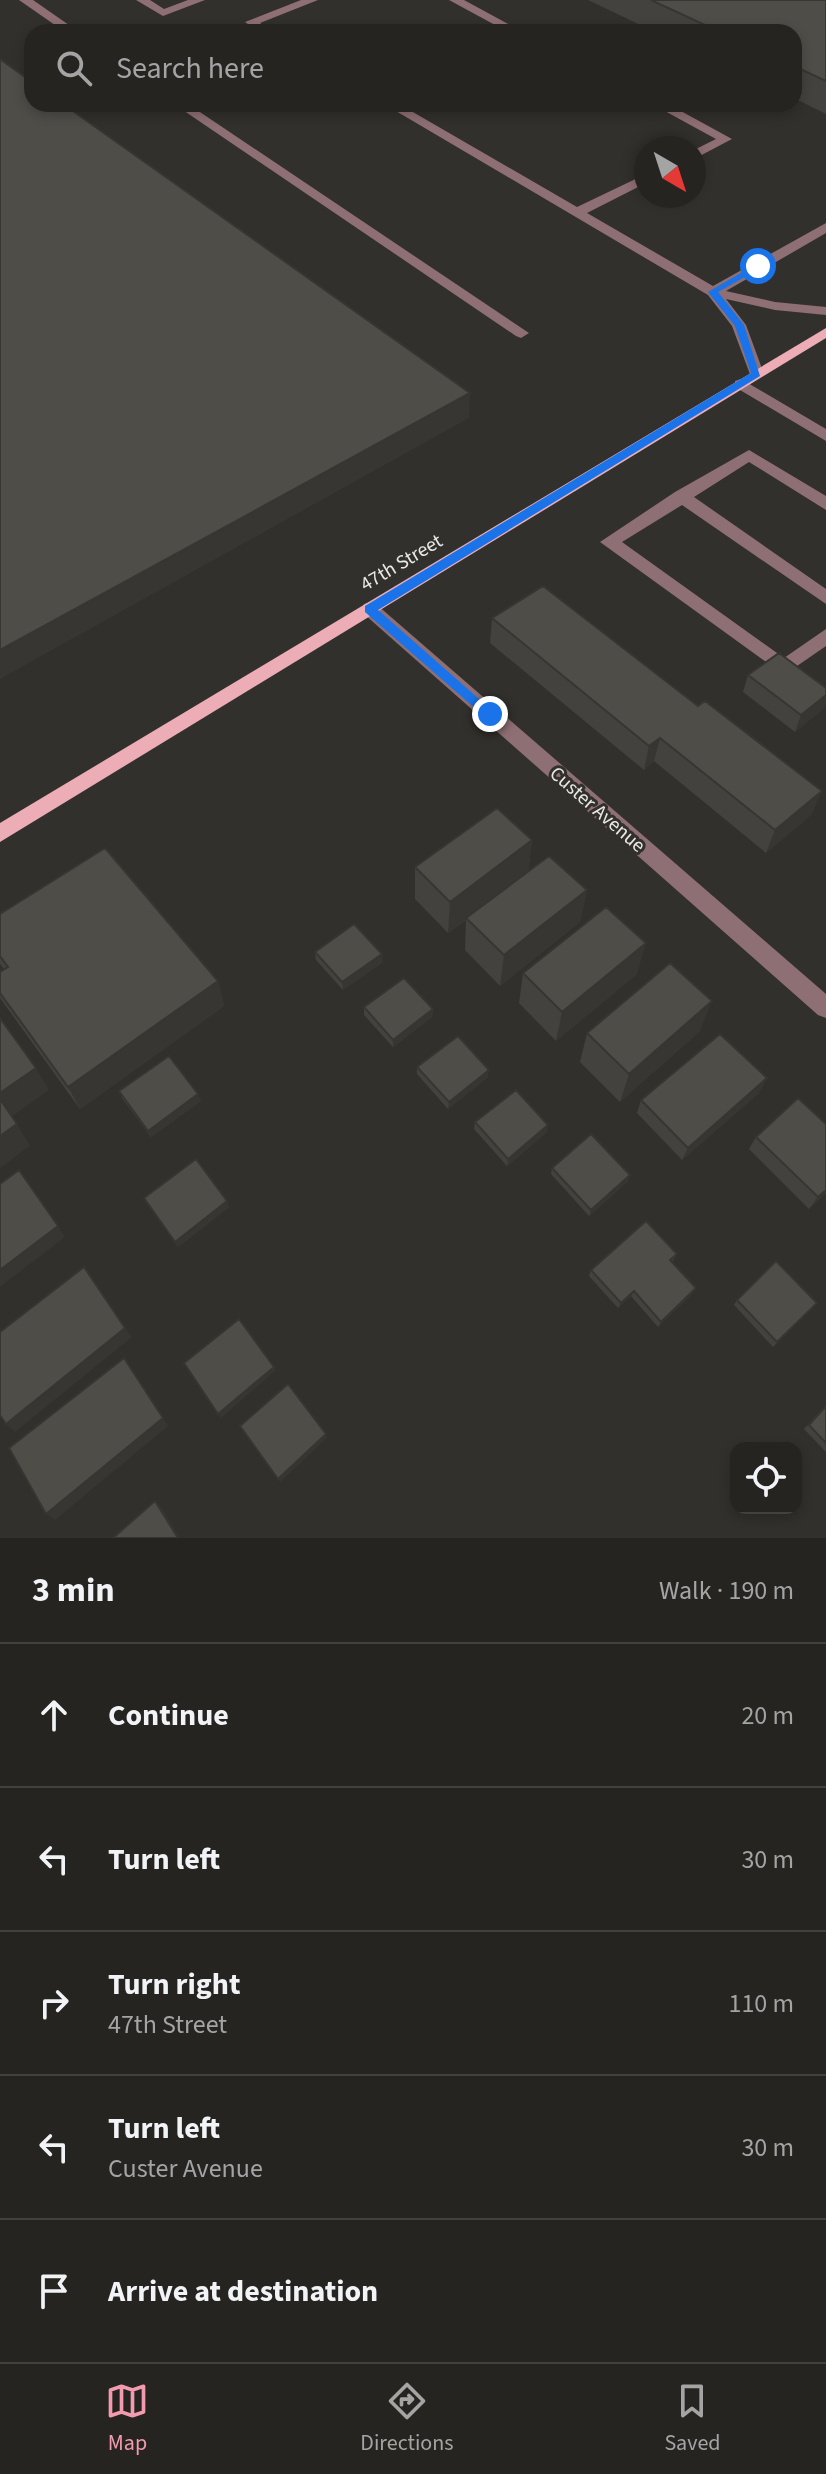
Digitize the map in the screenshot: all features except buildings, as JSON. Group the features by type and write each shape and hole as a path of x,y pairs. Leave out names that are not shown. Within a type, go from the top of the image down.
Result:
{"main road":[{"name":"47th Street","path":"0,833 826,332"}],"street":[{"path":"25,0 61,24"},
{"path":"142,0 163,13 199,0"},
{"path":"254,24 251,22 312,0"},
{"path":"455,0 502,24"},
{"path":"192,112 521,333"},
{"path":"404,112 713,292 775,306 826,311"},
{"path":"674,112 726,139 706,149"},
{"path":"576,213 634,184"},
{"path":"713,292 826,227"},
{"path":"713,292 739,325 748,379 826,436"},
{"path":"826,504 749,455 609,542 784,668 826,636"},
{"path":"681,496 826,598"},
{"name":"Custer Avenue","path":"370,609 826,1008"}],"route":[{"path":"490,714 370,609 756,374 739,325 713,292 758,266"}]}
